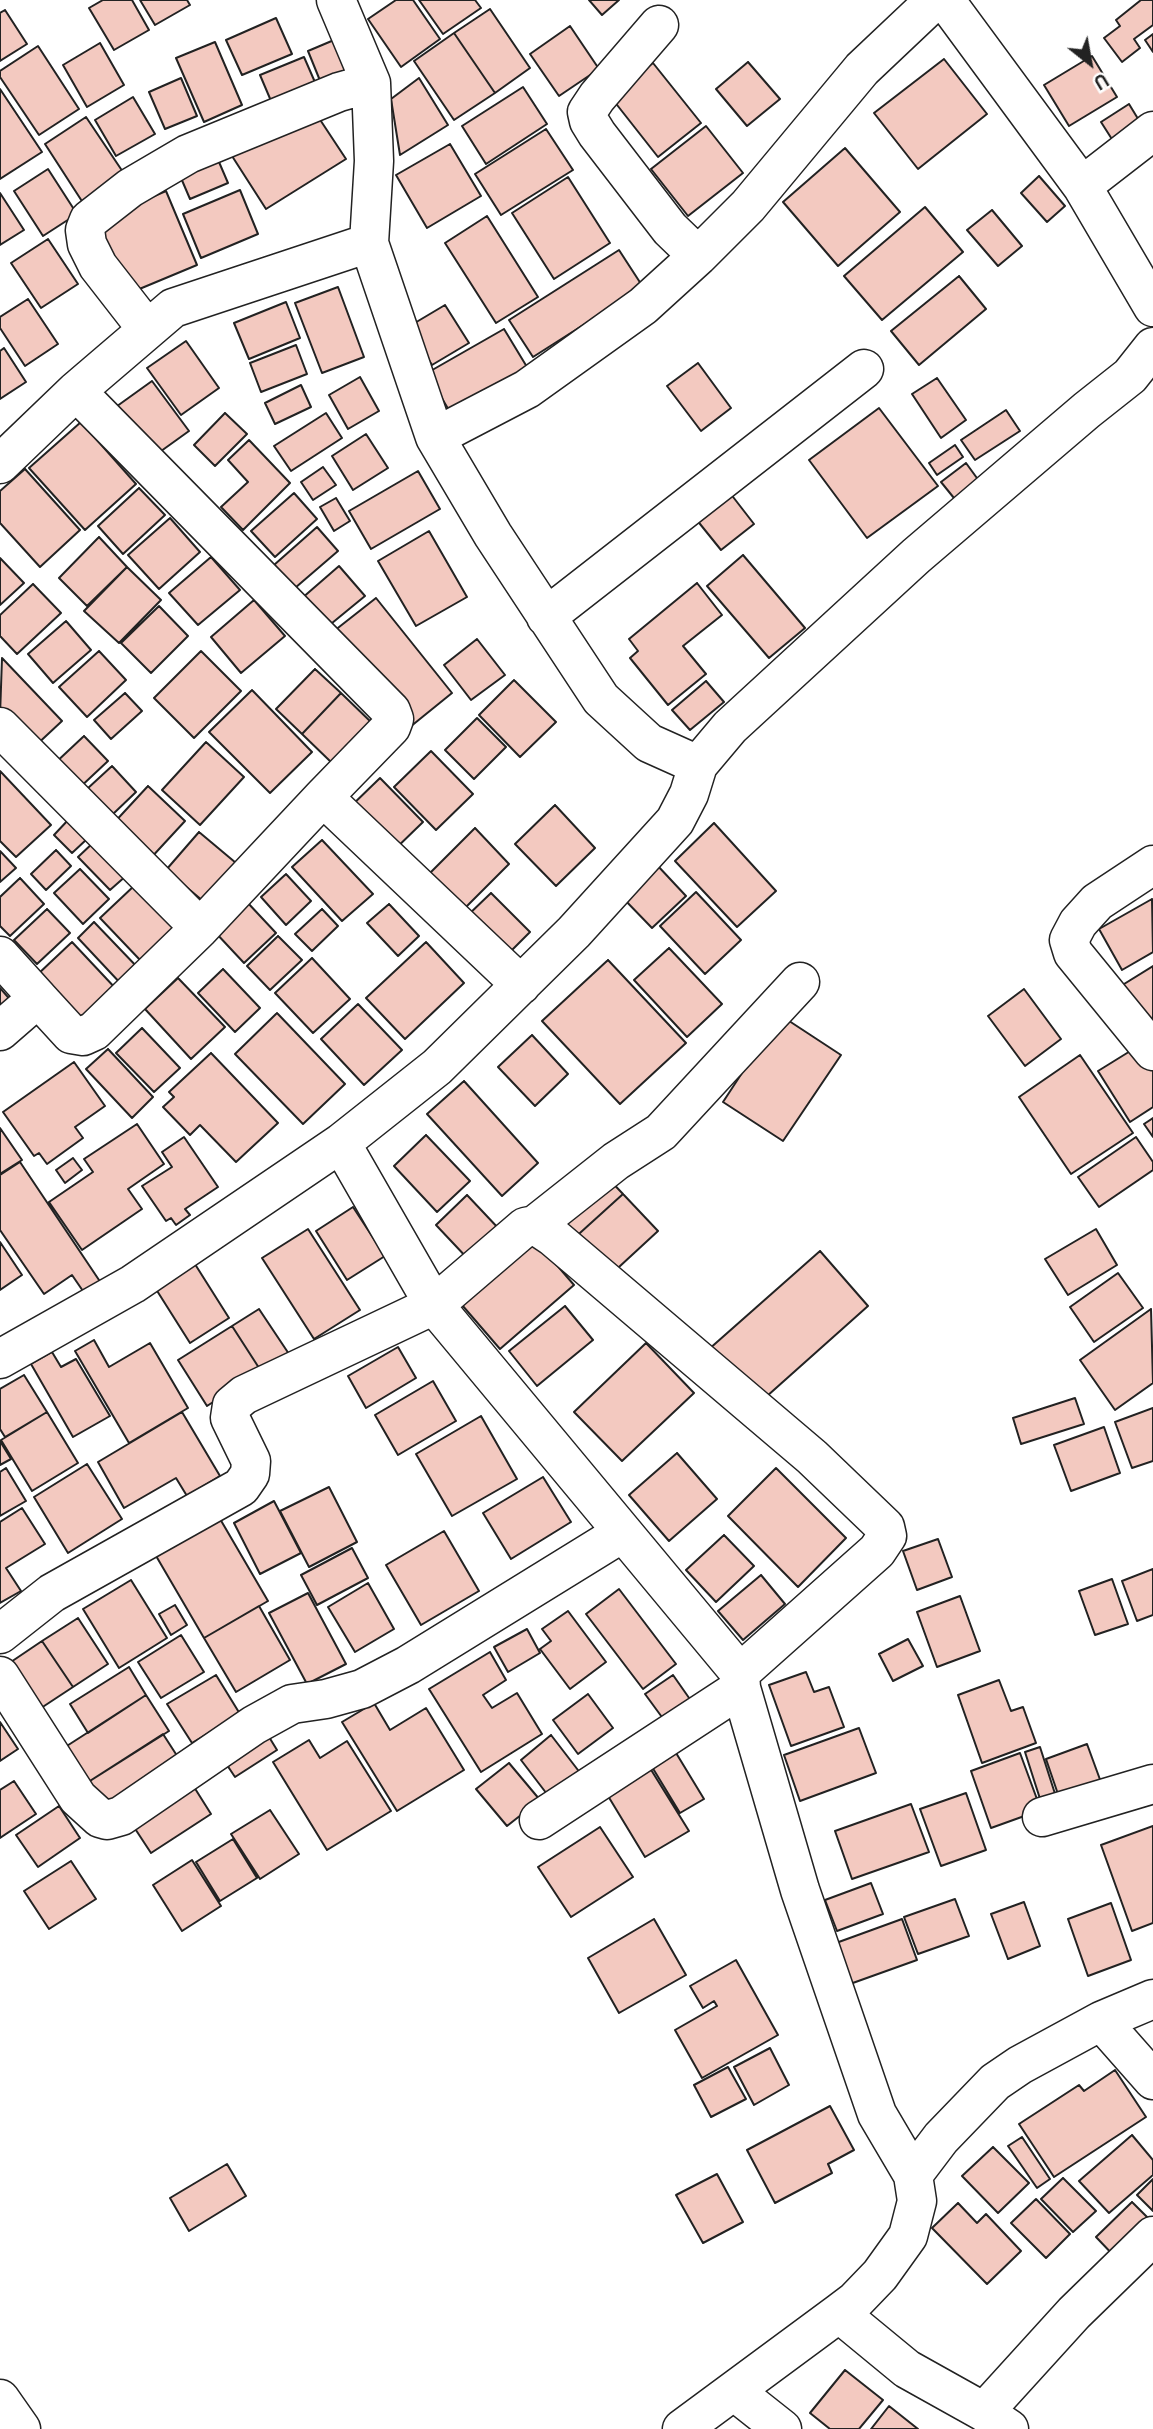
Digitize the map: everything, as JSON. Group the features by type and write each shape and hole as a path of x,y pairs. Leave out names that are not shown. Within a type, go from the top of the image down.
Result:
{"street":[{"path":"336,0 370,83 374,161 369,243 435,437 493,535 601,699 649,743 698,765"},
{"path":"435,437 527,389 643,306 698,257 748,205 862,69 935,0"},
{"path":"945,0 1082,186 1153,307"},
{"path":"659,25 587,112 589,121 605,144 670,229 698,257"},
{"path":"147,329 98,266 87,244 85,230 89,220 130,188 188,154 339,92 370,83"},
{"path":"1082,186 1153,131"},
{"path":"2,458 173,308 369,243"},
{"path":"0,1359 133,1284 341,1143 438,1067 574,932 676,821 689,794 698,765 730,727 916,555 1130,376 1153,347"},
{"path":"546,617 864,369"},
{"path":"0,956 71,1034 83,1036 94,1031 200,928 391,727 394,719 391,711 76,391"},
{"path":"0,727 200,928"},
{"path":"323,797 522,985"},
{"path":"1153,865 1097,902 1078,923 1069,940 1073,953 1153,1051"},
{"path":"0,1634 52,1593 241,1487 250,1474 251,1461 230,1418 232,1405 244,1395 434,1305 525,1227 535,1225 616,1161 661,1132 800,982"},
{"path":"0,1031 38,998"},
{"path":"341,1143 434,1305 740,1681 800,1890 877,2115 913,2175 917,2201 908,2236 880,2274 855,2301 682,2429"},
{"path":"535,1225 554,1237 812,1457 885,1527 887,1536 877,1551 740,1681 539,1820"},
{"path":"0,1676 78,1798 100,1818 107,1820 121,1816 254,1725 282,1709 292,1704 326,1699 362,1689 408,1665 622,1533"},
{"path":"1042,1817 1153,1784"},
{"path":"913,2175 941,2138 995,2082 1020,2065 1101,2021 1153,1999"},
{"path":"1101,2021 1153,2080"},
{"path":"839,2313 907,2369 997,2420 1074,2313 1153,2236"},
{"path":"734,2391 782,2429"},
{"path":"0,2399 21,2429"}],"building":[{"path":"103,0 132,0 149,30 114,50 89,8"},
{"path":"140,0 187,0 190,5 155,25"},
{"path":"396,0 413,0 440,39 401,67 368,19"},
{"path":"419,0 475,0 481,8 443,34"},
{"path":"589,0 619,0 602,15"},
{"path":"1141,0 1153,0 1153,25 1134,39 1140,48 1122,62 1104,38 1120,26 1116,20"},
{"path":"490,9 530,68 495,93 454,33"},
{"path":"5,10 27,44 0,61 0,13"},
{"path":"276,18 292,54 242,75 226,40"},
{"path":"570,26 599,69 559,96 530,54"},
{"path":"454,33 495,93 454,120 414,61"},
{"path":"1153,34 1153,52 1145,40"},
{"path":"334,40 350,77 323,88 308,51"},
{"path":"215,42 242,105 204,122 176,58"},
{"path":"100,43 124,85 87,107 63,65"},
{"path":"38,46 79,109 39,135 0,77 0,71"},
{"path":"1092,56 1117,97 1069,126 1044,85"},
{"path":"304,57 321,96 277,115 260,75"},
{"path":"944,59 987,114 918,169 874,113"},
{"path":"748,62 780,99 747,126 716,89"},
{"path":"653,63 701,123 658,157 610,96"},
{"path":"181,78 197,116 165,129 149,92"},
{"path":"419,78 448,125 400,155 391,99"},
{"path":"523,87 547,124 486,164 462,126"},
{"path":"0,89 42,152 0,179"},
{"path":"133,97 155,134 116,156 95,120"},
{"path":"1129,104 1143,127 1115,144 1101,122"},
{"path":"311,106 346,159 266,209 232,156"},
{"path":"86,117 129,181 87,209 45,144"},
{"path":"706,126 743,173 688,216 651,169"},
{"path":"546,129 573,170 501,215 475,174"},
{"path":"450,144 481,196 427,228 396,175"},
{"path":"845,148 900,212 838,266 783,202"},
{"path":"216,155 228,183 190,199 178,171"},
{"path":"48,169 77,214 43,236 14,191"},
{"path":"1039,176 1065,206 1047,222 1021,193"},
{"path":"568,177 610,243 554,279 512,213"},
{"path":"240,190 258,234 201,258 183,214"},
{"path":"166,191 197,265 125,295 94,222"},
{"path":"0,193 24,230 0,245"},
{"path":"925,207 963,252 882,320 844,276"},
{"path":"992,210 1022,246 998,266 967,230"},
{"path":"487,216 538,297 496,323 445,243"},
{"path":"48,239 78,284 41,308 11,263"},
{"path":"619,250 643,287 533,357 509,320"},
{"path":"959,276 986,309 919,365 891,331"},
{"path":"338,287 364,357 322,373 295,303"},
{"path":"28,299 58,344 25,366 0,328 0,317"},
{"path":"286,302 300,338 249,359 234,323"},
{"path":"445,305 469,343 432,365 408,327"},
{"path":"504,329 527,367 450,412 427,373"},
{"path":"186,341 219,388 181,415 147,368"},
{"path":"296,345 307,374 261,392 250,363"},
{"path":"4,348 26,382 0,399 0,351"},
{"path":"698,363 731,408 701,431 667,386"},
{"path":"360,377 379,411 348,429 329,395"},
{"path":"937,378 966,420 941,438 912,394"},
{"path":"152,381 189,431 150,459 113,409"},
{"path":"301,385 311,407 275,424 265,403"},
{"path":"879,408 938,486 867,538 809,460"},
{"path":"1006,410 1020,431 975,460 961,440"},
{"path":"225,413 247,434 215,466 194,445"},
{"path":"326,413 342,438 291,471 274,446"},
{"path":"81,422 136,484 85,530 29,468"},
{"path":"366,434 388,468 353,490 332,456"},
{"path":"249,440 290,483 243,530 221,507 248,482 228,460"},
{"path":"955,445 963,457 937,475 929,463"},
{"path":"966,463 982,485 958,503 941,482"},
{"path":"323,467 336,485 313,500 301,482"},
{"path":"25,469 80,530 40,567 0,523 0,491"},
{"path":"418,471 440,509 371,549 349,511"},
{"path":"139,488 165,515 123,554 98,526"},
{"path":"294,493 317,519 275,557 251,531"},
{"path":"730,493 754,524 721,550 696,519"},
{"path":"336,498 350,521 334,531 320,507"},
{"path":"170,518 200,552 159,589 128,555"},
{"path":"317,527 338,551 295,588 274,565"},
{"path":"429,531 467,597 416,626 378,561"},
{"path":"99,537 127,567 87,606 59,578"},
{"path":"743,555 805,628 769,658 707,586"},
{"path":"211,557 240,590 198,625 169,593"},
{"path":"0,558 24,583 0,605"},
{"path":"339,566 365,596 326,628 301,599"},
{"path":"127,567 161,600 119,643 84,611"},
{"path":"697,583 722,615 683,646 706,674 668,705 630,658 638,651 629,639"},
{"path":"33,584 61,613 17,654 0,636 0,615"},
{"path":"376,598 452,693 410,727 334,631"},
{"path":"254,600 285,636 241,673 211,637"},
{"path":"159,606 188,636 151,673 121,643"},
{"path":"66,621 91,650 53,683 28,654"},
{"path":"477,639 505,675 471,700 444,665"},
{"path":"99,651 126,680 87,717 59,687"},
{"path":"201,651 241,691 194,738 154,698"},
{"path":"2,658 62,721 32,749 0,716"},
{"path":"315,669 341,693 302,734 276,709"},
{"path":"514,680 556,722 520,757 479,715"},
{"path":"706,681 724,702 690,730 672,710"},
{"path":"252,690 312,752 270,793 209,732"},
{"path":"125,693 142,711 111,739 94,720"},
{"path":"341,693 372,723 332,763 302,734"},
{"path":"477,718 506,747 474,779 445,750"},
{"path":"84,736 108,761 76,791 52,766"},
{"path":"206,742 244,777 200,825 162,790"},
{"path":"431,751 473,794 436,830 394,787"},
{"path":"112,766 136,792 112,815 87,789"},
{"path":"0,771 51,825 16,857 0,841"},
{"path":"380,778 423,822 389,855 346,811"},
{"path":"148,786 185,821 149,860 111,826"},
{"path":"555,805 595,848 556,886 515,844"},
{"path":"69,819 87,839 72,853 54,835"},
{"path":"714,823 776,891 737,927 675,861"},
{"path":"475,828 509,864 455,918 420,883"},
{"path":"199,832 236,863 203,901 166,870"},
{"path":"322,840 373,894 342,921 292,867"},
{"path":"95,841 127,875 110,890 78,857"},
{"path":"56,850 71,866 46,890 31,874"},
{"path":"0,851 16,868 0,882"},
{"path":"657,865 686,896 652,928 622,897"},
{"path":"80,869 109,899 83,924 54,893"},
{"path":"286,874 311,901 286,925 261,897"},
{"path":"20,878 44,904 10,936 0,926 0,897"},
{"path":"135,885 176,928 141,961 100,918"},
{"path":"696,892 741,940 705,974 660,926"},
{"path":"491,893 530,932 505,957 466,917"},
{"path":"1152,899 1153,952 1122,970 1099,929"},
{"path":"247,902 276,933 244,963 215,932"},
{"path":"389,904 419,936 398,956 367,923"},
{"path":"47,909 70,933 37,964 14,940"},
{"path":"322,909 338,926 312,951 295,934"},
{"path":"94,922 140,970 123,986 78,938"},
{"path":"278,936 302,960 270,990 247,966"},
{"path":"72,942 118,991 83,1024 37,975"},
{"path":"426,942 464,983 405,1039 366,998"},
{"path":"669,948 722,1004 687,1037 634,980"},
{"path":"312,958 350,999 313,1033 275,993"},
{"path":"608,960 686,1043 620,1104 542,1021"},
{"path":"1153,966 1153,1025 1116,989"},
{"path":"223,969 260,1008 235,1032 198,993"},
{"path":"178,978 225,1027 191,1059 145,1009"},
{"path":"0,988 13,1003 0,1013"},
{"path":"1024,989 1061,1039 1025,1066 988,1016"},
{"path":"358,1004 402,1050 364,1085 321,1039"},
{"path":"277,1013 345,1084 303,1124 235,1054"},
{"path":"780,1015 841,1055 783,1141 723,1102"},
{"path":"142,1028 180,1068 154,1092 116,1053"},
{"path":"532,1035 568,1074 535,1106 498,1067"},
{"path":"1140,1045 1153,1066 1153,1107 1130,1122 1098,1071"},
{"path":"108,1049 153,1097 132,1118 86,1069"},
{"path":"211,1053 278,1123 236,1162 200,1125 190,1135 163,1107 174,1097 169,1092"},
{"path":"1080,1055 1133,1133 1071,1174 1019,1097"},
{"path":"74,1062 105,1106 75,1127 83,1138 47,1164 39,1153 34,1156 3,1112"},
{"path":"464,1081 538,1163 502,1196 427,1114"},
{"path":"1153,1118 1153,1137 1144,1124"},
{"path":"137,1124 164,1164 128,1189 142,1209 82,1250 49,1202 93,1172 84,1159"},
{"path":"0,1128 22,1160 0,1174"},
{"path":"426,1135 470,1181 437,1212 394,1166"},
{"path":"184,1137 218,1187 185,1209 190,1215 176,1225 171,1218 166,1221 142,1186 172,1167 162,1152"},
{"path":"1136,1137 1153,1162 1153,1170 1099,1207 1078,1177"},
{"path":"73,1158 82,1170 65,1183 56,1170"},
{"path":"20,1162 101,1283 85,1294 72,1275 44,1294 0,1230 0,1175"},
{"path":"603,1173 623,1194 570,1242 551,1222"},
{"path":"623,1194 658,1231 606,1279 570,1242"},
{"path":"467,1195 500,1230 469,1260 436,1225"},
{"path":"353,1207 385,1256 347,1280 316,1231"},
{"path":"308,1229 360,1310 314,1339 262,1258"},
{"path":"1096,1229 1117,1265 1068,1295 1045,1259"},
{"path":"536,1241 574,1285 500,1349 462,1305"},
{"path":"0,1242 22,1275 0,1290"},
{"path":"820,1251 868,1306 757,1405 708,1350"},
{"path":"193,1261 229,1318 190,1343 154,1286"},
{"path":"1118,1273 1143,1308 1094,1342 1070,1307"},
{"path":"565,1306 593,1340 537,1386 509,1351"},
{"path":"259,1309 289,1354 261,1371 232,1326"},
{"path":"1151,1309 1153,1383 1115,1410 1080,1360"},
{"path":"232,1326 261,1371 207,1406 178,1360"},
{"path":"94,1340 109,1367 150,1343 188,1408 129,1443 75,1351"},
{"path":"646,1343 694,1393 622,1461 574,1412"},
{"path":"398,1347 416,1378 366,1408 348,1376"},
{"path":"52,1352 61,1367 76,1359 110,1416 73,1437 31,1364"},
{"path":"24,1375 47,1412 5,1437 0,1429 0,1389"},
{"path":"433,1381 456,1421 398,1455 375,1415"},
{"path":"1075,1398 1084,1424 1021,1444 1013,1418"},
{"path":"1153,1408 1153,1461 1132,1468 1115,1422"},
{"path":"47,1412 78,1463 32,1491 1,1440"},
{"path":"182,1412 220,1476 187,1496 176,1478 124,1508 98,1462"},
{"path":"481,1416 517,1479 452,1516 416,1454"},
{"path":"1104,1427 1120,1473 1071,1491 1054,1445"},
{"path":"0,1441 11,1459 0,1465"},
{"path":"677,1453 717,1499 669,1541 629,1495"},
{"path":"87,1464 122,1519 68,1553 34,1497"},
{"path":"6,1468 26,1501 0,1516 0,1472"},
{"path":"776,1468 846,1538 798,1587 728,1516"},
{"path":"543,1477 571,1522 511,1559 483,1513"},
{"path":"329,1487 357,1542 309,1567 280,1511"},
{"path":"274,1501 301,1553 260,1574 234,1523"},
{"path":"22,1508 45,1544 6,1568 21,1591 0,1603 0,1522"},
{"path":"216,1512 268,1601 204,1638 152,1549"},
{"path":"444,1531 479,1591 421,1625 386,1565"},
{"path":"724,1535 754,1566 716,1602 686,1570"},
{"path":"938,1539 952,1577 917,1590 903,1551"},
{"path":"352,1548 368,1578 317,1605 301,1575"},
{"path":"1153,1569 1153,1615 1137,1621 1122,1581"},
{"path":"761,1575 785,1604 743,1640 718,1611"},
{"path":"1112,1579 1128,1624 1095,1635 1079,1591"},
{"path":"131,1580 167,1638 119,1668 83,1609"},
{"path":"368,1583 394,1629 355,1652 328,1607"},
{"path":"619,1589 676,1664 643,1689 586,1614"},
{"path":"308,1593 346,1664 307,1684 269,1613"},
{"path":"960,1596 980,1651 937,1667 917,1612"},
{"path":"175,1605 187,1625 171,1635 159,1614"},
{"path":"259,1606 290,1660 236,1692 204,1638"},
{"path":"568,1611 606,1662 570,1689 540,1649 551,1641 542,1629"},
{"path":"78,1618 108,1664 73,1687 42,1641"},
{"path":"527,1629 540,1653 508,1672 494,1647"},
{"path":"181,1635 204,1672 161,1698 138,1662"},
{"path":"908,1639 923,1666 893,1681 879,1654"},
{"path":"42,1641 73,1687 32,1714 2,1668"},
{"path":"490,1652 506,1680 483,1695 492,1708 517,1693 542,1734 481,1772 429,1689"},
{"path":"129,1667 146,1695 88,1733 70,1704"},
{"path":"806,1672 814,1692 829,1687 844,1727 791,1746 769,1685"},
{"path":"216,1675 240,1714 192,1743 167,1704"},
{"path":"673,1675 694,1705 667,1724 645,1694"},
{"path":"999,1680 1011,1711 1023,1707 1036,1743 982,1763 958,1695"},
{"path":"588,1694 613,1728 578,1754 553,1720"},
{"path":"146,1695 169,1731 82,1786 59,1751"},
{"path":"374,1703 390,1730 426,1708 464,1770 397,1811 342,1722"},
{"path":"0,1722 18,1749 0,1761"},
{"path":"859,1728 876,1773 800,1801 784,1755"},
{"path":"266,1732 277,1750 235,1777 223,1759"},
{"path":"163,1734 183,1765 101,1817 82,1786"},
{"path":"551,1735 581,1774 550,1798 521,1760"},
{"path":"309,1740 320,1758 347,1741 391,1811 327,1850 273,1762"},
{"path":"670,1743 704,1799 680,1813 646,1757"},
{"path":"1087,1744 1102,1785 1060,1800 1046,1759"},
{"path":"1040,1747 1057,1800 1042,1805 1025,1752"},
{"path":"1020,1753 1041,1810 991,1828 971,1771"},
{"path":"645,1760 689,1831 645,1857 602,1786"},
{"path":"509,1763 540,1800 507,1826 476,1789"},
{"path":"189,1779 211,1814 151,1853 128,1818"},
{"path":"14,1781 36,1814 0,1838 0,1790"},
{"path":"966,1793 986,1850 941,1866 920,1809"},
{"path":"911,1804 929,1852 852,1879 835,1831"},
{"path":"59,1806 80,1838 38,1867 16,1835"},
{"path":"270,1810 299,1854 260,1879 231,1834"},
{"path":"1153,1826 1153,1923 1132,1931 1101,1845"},
{"path":"600,1827 633,1877 571,1917 538,1867"},
{"path":"233,1839 257,1878 220,1901 196,1862"},
{"path":"192,1860 221,1906 182,1931 153,1885"},
{"path":"71,1861 96,1899 49,1929 24,1891"},
{"path":"871,1883 883,1914 837,1931 825,1900"},
{"path":"955,1899 969,1936 918,1954 904,1917"},
{"path":"1024,1902 1040,1946 1008,1959 991,1914"},
{"path":"1111,1903 1131,1960 1088,1976 1068,1919"},
{"path":"654,1919 686,1975 619,2013 588,1958"},
{"path":"902,1919 917,1960 850,1984 836,1943"},
{"path":"736,1960 778,2035 702,2078 675,2030 717,2006 714,2001 703,2008 690,1986"},
{"path":"770,2048 789,2085 754,2105 734,2067"},
{"path":"728,2067 746,2099 711,2117 694,2085"},
{"path":"1115,2070 1146,2117 1054,2177 1019,2124 1079,2085 1084,2091"},
{"path":"830,2106 854,2150 828,2164 832,2173 775,2203 747,2150"},
{"path":"1132,2135 1153,2160 1153,2175 1109,2213 1079,2181"},
{"path":"1022,2137 1050,2179 1037,2188 1008,2146"},
{"path":"993,2147 1029,2183 998,2213 962,2176"},
{"path":"227,2164 246,2196 189,2231 170,2198"},
{"path":"717,2174 743,2222 703,2243 676,2195"},
{"path":"1063,2178 1096,2211 1073,2232 1041,2199"},
{"path":"1153,2179 1153,2211 1137,2195"},
{"path":"1036,2199 1070,2234 1046,2258 1011,2223"},
{"path":"1132,2202 1153,2223 1117,2259 1096,2237"},
{"path":"958,2203 977,2223 986,2214 1021,2251 987,2284 932,2228"},
{"path":"845,2370 883,2400 859,2429 830,2429 810,2413"},
{"path":"889,2406 918,2429 871,2429"}]}
